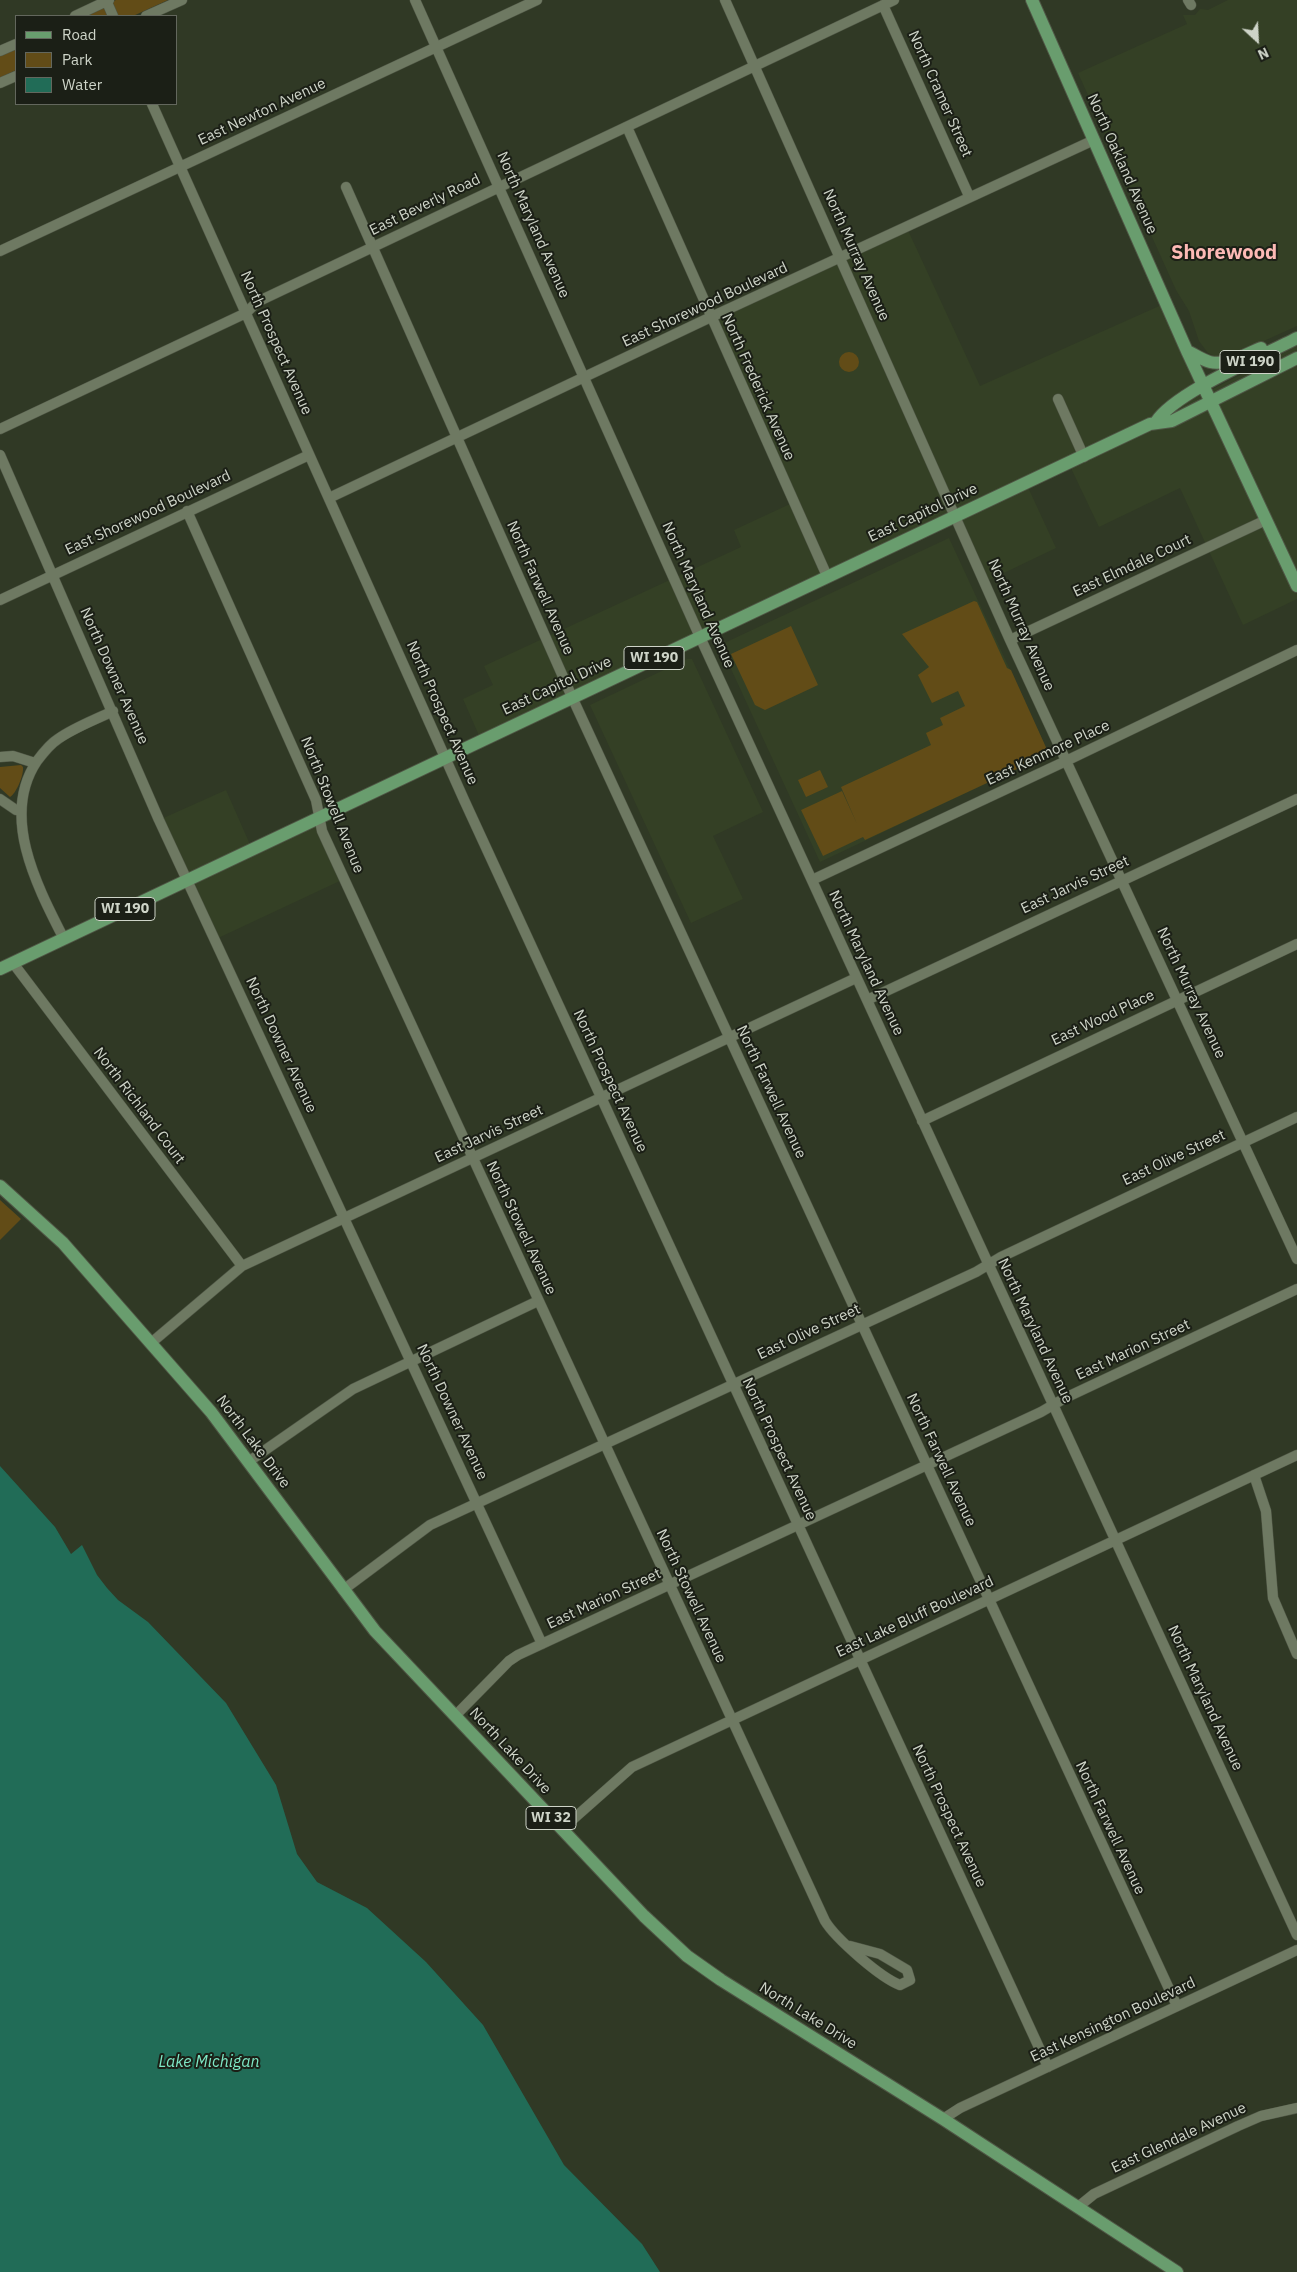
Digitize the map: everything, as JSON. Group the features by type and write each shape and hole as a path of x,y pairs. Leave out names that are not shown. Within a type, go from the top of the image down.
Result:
{"main road":[{"name":"North Oakland Avenue","path":"1032,0 1187,351 1297,586"},
{"path":"1187,351 1210,362 1229,360 1297,331"},
{"name":"East Capitol Drive","path":"1156,422 1161,414 1204,386 1297,338"},
{"name":"East Capitol Drive","path":"0,969 955,515 1084,457 1156,422 1172,420 1297,358"},
{"name":"North Lake Drive","path":"0,1186 63,1243 212,1412 375,1631 644,1916 687,1956 726,1984 943,2119 1177,2272"}],"street":[{"path":"76,15 107,0 113,15"},
{"path":"148,15 182,0"},
{"name":"North Maryland Avenue","path":"415,0 700,637 1297,1935"},
{"name":"East Newton Avenue","path":"0,251 536,0"},
{"name":"North Murray Avenue","path":"725,0 1010,640 1297,1259"},
{"name":"East Beverly Road","path":"0,429 246,313 257,302 894,0"},
{"name":"North Cramer Street","path":"884,5 970,196"},
{"path":"0,52 15,44"},
{"path":"0,83 15,76"},
{"name":"North Prospect Avenue","path":"152,105 445,758 1048,2067"},
{"name":"North Frederick Avenue","path":"627,128 826,576"},
{"name":"East Shorewood Boulevard","path":"329,498 711,317 1094,140"},
{"name":"North Farwell Avenue","path":"346,187 572,697 987,1599 1177,2006"},
{"path":"1058,399 1084,457"},
{"name":"North Downer Avenue","path":"0,455 187,880 542,1644"},
{"name":"East Shorewood Boulevard","path":"0,600 309,455"},
{"name":"North Stowell Avenue","path":"187,511 316,800 321,817 322,831 825,1921 834,1934 878,1971 900,1985 910,1980 907,1970 889,1958 850,1946"},
{"name":"East Elmdale Court","path":"1010,640 1266,520"},
{"name":"East Kenmore Place","path":"812,880 1297,650"},
{"path":"64,939 26,861 16,810 23,785 35,763 56,740 113,711"},
{"path":"0,757 13,756 35,763"},
{"path":"0,799 16,810"},
{"name":"East Jarvis Street","path":"867,1000 1297,800"},
{"name":"East Wood Place","path":"922,1121 1297,944"},
{"name":"North Richland Court","path":"12,963 242,1266"},
{"name":"East Jarvis Street","path":"151,1343 242,1266 856,978"},
{"name":"East Olive Street","path":"343,1590 430,1525 862,1324 1297,1117"},
{"name":"East Marion Street","path":"455,1716 509,1661 542,1644 927,1466 1297,1290"},
{"path":"248,1462 352,1389 538,1301"},
{"name":"East Lake Bluff Boulevard","path":"562,1829 632,1766 1297,1455"},
{"path":"1254,1475 1266,1511 1273,1598 1297,1654"},
{"name":"East Kensington Boulevard","path":"943,2119 960,2108 1297,1950"},
{"name":"East Glendale Avenue","path":"1078,2206 1094,2194 1238,2126 1261,2116 1295,2110"}],"shaded area":[{"path":"1228,0 1297,0 1297,326 1235,354 1217,357 1208,353 1199,341 1189,311 1176,290 1078,73 1187,24 1183,15 1195,15 1200,9 1208,10"},
{"path":"906,226 980,386 1166,303 1207,392 1297,346 1297,599 1243,625 1180,488 1099,527 1069,464 1026,483 1056,548 985,582 955,516 481,740 463,699 493,685 484,666 741,547 734,530 790,504 711,317"},
{"path":"949,538 1049,754 820,862 720,645"},
{"path":"687,659 692,659 763,812 713,836 743,899 691,923 590,705"},
{"path":"226,790 252,849 321,817 344,879 216,939 159,820"}],"green space":[{"path":"116,0 168,0 135,15 84,15"},
{"path":"15,48 15,70 0,78 0,55"},
{"path":"845,352 853,352 859,358 859,366 853,372 845,372 839,366 839,358"},
{"path":"974,601 977,602 1007,668 1011,670 1049,754 865,840 863,837 823,856 801,810 842,791 857,824 841,787 931,745 926,733 943,725 940,718 965,706 958,691 932,703 918,675 929,667 902,634"},
{"path":"791,626 818,685 765,710 755,705 731,654"},
{"path":"21,765 23,770 21,779 15,792 10,797 0,788 0,767"},
{"path":"820,770 828,787 806,797 798,780"},
{"path":"0,1200 21,1219 0,1240"}],"water":[{"name":"Lake Michigan","path":"0,1466 55,1527 71,1554 82,1545 97,1575 107,1588 118,1600 148,1622 226,1703 276,1785 297,1854 317,1882 367,1908 426,1962 483,2025 564,2165 642,2244 660,2272 0,2272"}],"district":[{"name":"Shorewood","path":"1224,253"}]}
